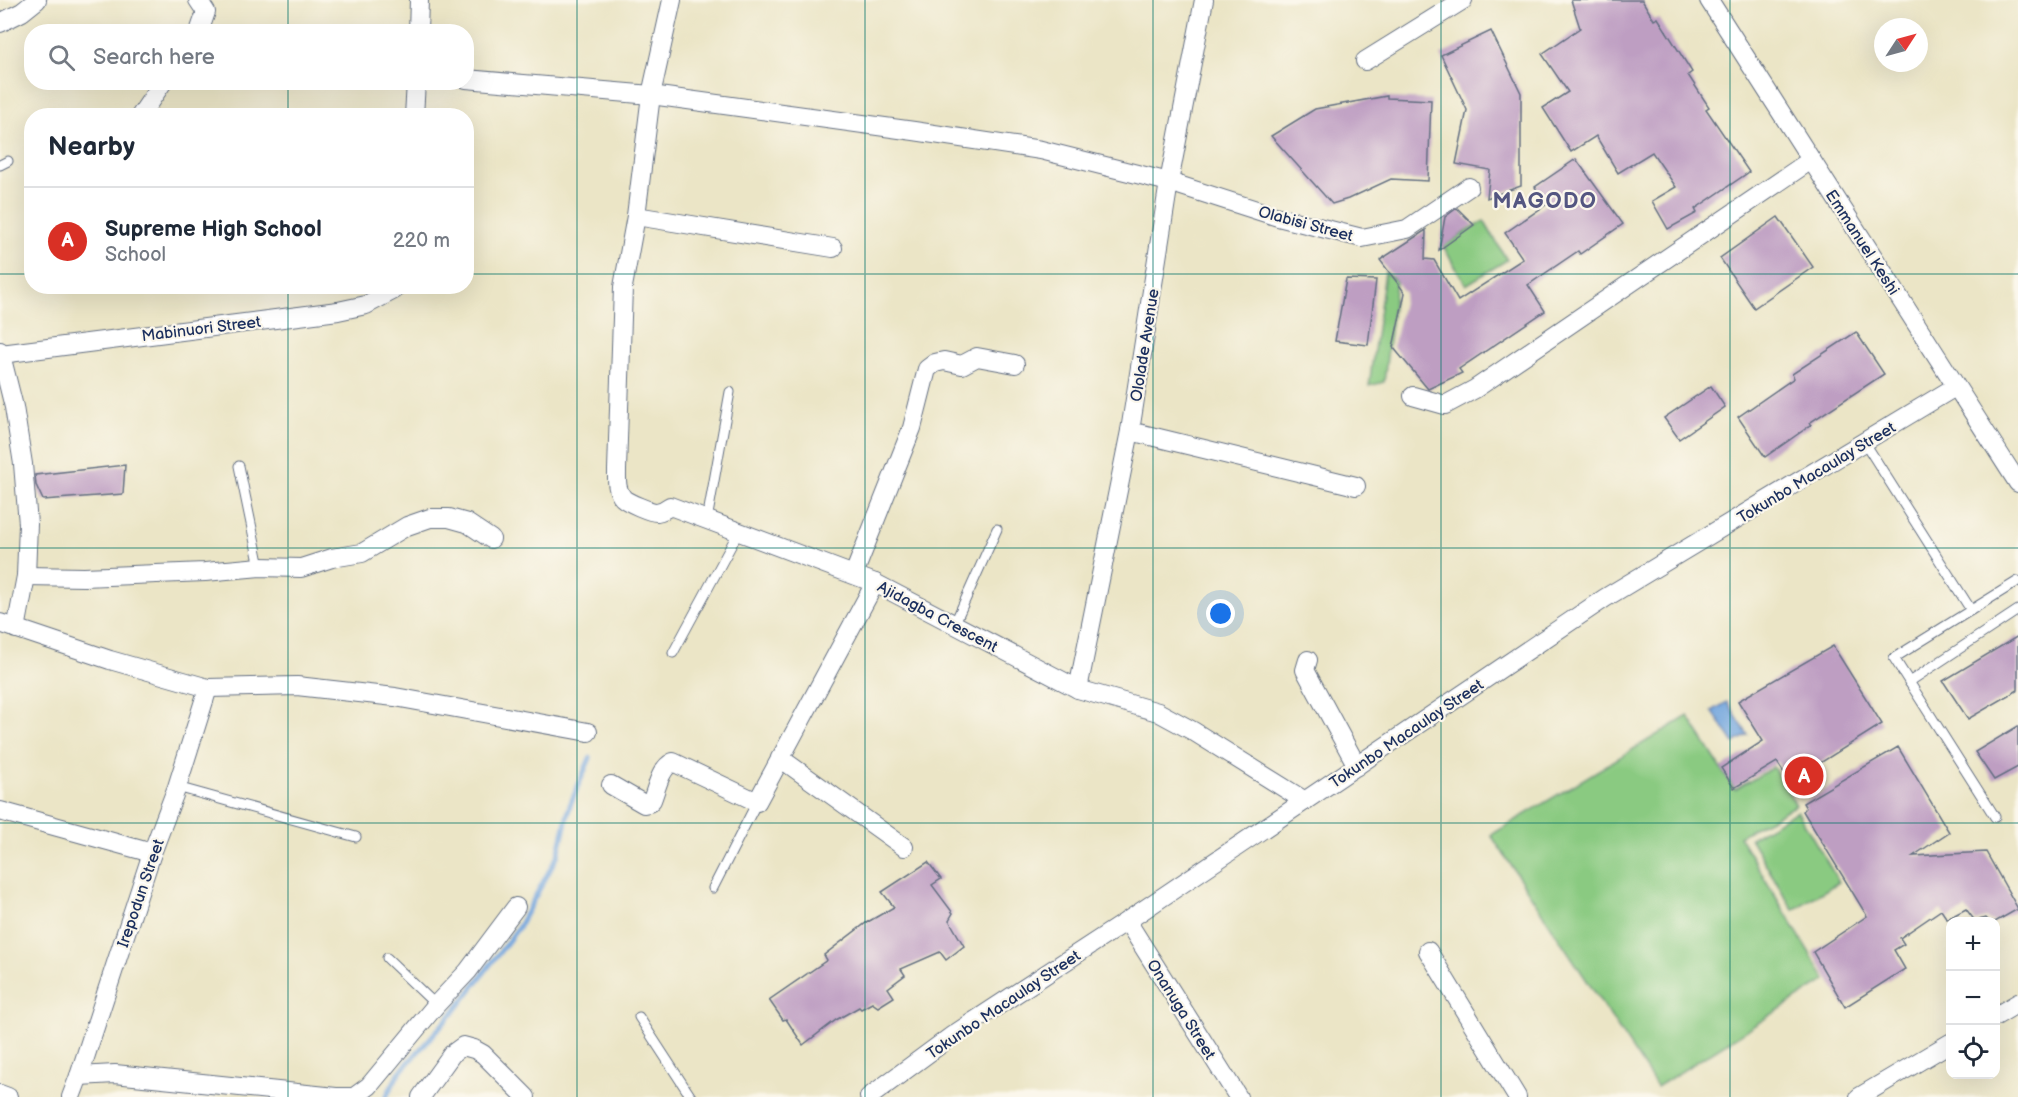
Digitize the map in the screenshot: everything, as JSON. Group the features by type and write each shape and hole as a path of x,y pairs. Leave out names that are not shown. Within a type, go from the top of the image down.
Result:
{"street":[{"path":"0,23 22,12 37,0"},
{"path":"198,0 206,12 202,24"},
{"path":"418,24 419,0"},
{"path":"672,0 651,96 636,216 833,248"},
{"name":"Ololade Avenue","path":"1078,689 1130,431 1169,182 1204,0"},
{"path":"1365,61 1463,0"},
{"name":"Emmanuel Keshi","path":"1709,0 2018,483"},
{"name":"Olabisi Street","path":"474,80 651,96 914,130 1041,150 1169,182 1278,217 1362,238 1407,229 1469,187"},
{"path":"145,108 158,90"},
{"path":"414,108 416,90"},
{"path":"1413,396 1445,405 1475,389 1811,160"},
{"name":"Ajidagba Crescent","path":"636,216 622,287 617,488 627,502 655,513 670,506 875,583 1078,689 1158,712 1193,730 1305,801"},
{"name":"Mabinuori Street","path":"1,352 338,310 366,305 387,294"},
{"path":"1,352 14,407 23,464 28,524 26,576 8,626 110,660 208,688 297,686 395,697 588,732"},
{"path":"854,574 912,428 927,369 935,363 962,365 977,357 1015,364"},
{"name":"Tokunbo Macaulay Street","path":"869,1097 953,1035 1127,921 1605,598 1955,387"},
{"path":"1130,431 1356,486"},
{"path":"26,576 84,577 205,572 260,567 301,568 332,558 362,553 407,526 430,518 449,518 467,524 491,539"},
{"path":"611,785 644,804 649,803 663,772 668,764 673,762 757,802 875,583"},
{"path":"1308,660 1305,670 1357,766"},
{"name":"Irepodun Street","path":"71,1097 152,853 177,787 208,688"},
{"path":"780,758 904,847"},
{"path":"0,811 152,853"},
{"path":"79,1076 115,1074 354,1097 369,1086 436,1005 468,971 516,907"},
{"name":"Onanuga Street","path":"1127,921 1238,1097"},
{"path":"1428,951 1517,1097"},
{"path":"2000,1013 2018,1003"},
{"path":"1859,1097 1946,1044"},
{"path":"421,1097 452,1054 463,1046 483,1054 526,1097"},
{"path":"0,1094 8,1097"}],"lane":[{"path":"707,520 730,392"},
{"path":"1865,443 1971,610"},
{"path":"239,466 260,567"},
{"path":"954,625 997,529"},
{"path":"673,653 740,531"},
{"path":"1995,817 1894,658 2018,581"},
{"path":"1909,682 2018,610"},
{"path":"177,787 356,837"},
{"path":"713,888 757,802"},
{"path":"387,958 436,1005"},
{"path":"639,1017 691,1097"}],"green space":[{"path":"1484,221 1507,260 1466,285 1443,246"},
{"path":"1385,272 1396,281 1384,382 1369,386"},
{"path":"1688,716 1735,790 1773,767 1796,805 1739,836 1826,980 1657,1087 1491,835"},
{"path":"1797,811 1839,882 1793,910 1750,838"}],"water":[{"path":"1727,702 1748,735 1734,743 1712,711"}],"building":[{"path":"1571,0 1642,0 1654,20 1658,18 1692,72 1688,75 1709,107 1706,109 1749,172 1695,209 1697,213 1668,229 1652,201 1676,187 1652,152 1618,173 1596,136 1571,152 1543,108 1568,92 1542,54 1580,28"},
{"path":"1491,31 1521,93 1521,186 1487,198 1490,170 1456,164 1467,110 1441,55"},
{"path":"1387,96 1387,98 1431,100 1428,181 1391,179 1332,204 1271,136 1315,109"},
{"path":"1576,159 1623,224 1580,254 1578,251 1528,285 1545,311 1459,369 1462,373 1428,389 1393,347 1405,293 1380,260 1426,230 1425,259 1434,260 1458,301 1523,259 1505,233 1547,204 1535,187"},
{"path":"1457,208 1474,225 1439,250 1445,217"},
{"path":"1778,217 1813,267 1754,308 1720,258"},
{"path":"1346,279 1376,280 1368,345 1335,341"},
{"path":"1856,332 1884,374 1809,423 1811,425 1765,457 1738,417 1794,378 1792,374"},
{"path":"1711,386 1725,407 1679,439 1664,418"},
{"path":"125,465 123,494 43,500 36,485 35,475"},
{"path":"2018,636 2018,690 1968,719 1943,681"},
{"path":"1833,646 1882,724 1790,782 1777,762 1734,788 1721,768 1763,741 1738,701"},
{"path":"2018,726 2018,767 1994,780 1975,752"},
{"path":"1898,747 1949,832 1913,856 1986,852 2018,909 2000,919 2000,917 1972,917 1966,909 1946,918 1941,910 1900,938 1904,944 1894,950 1905,969 1845,1007 1813,952 1867,916 1803,811 1806,808 1803,803"},
{"path":"928,862 941,879 932,885 953,913 949,920 964,946 946,960 940,952 901,969 905,975 888,988 894,997 878,1007 872,1003 861,1009 859,1007 836,1020 803,1045 786,1019 783,1020 769,1000 827,960 824,955 866,923 894,907 882,892"}],"waterway":[{"path":"386,1097 399,1073 458,1007 518,928 558,855 570,805 590,758"}],"place":[{"name":"Supreme High School","path":"1804,776"}],"district":[{"name":"MAGODO","path":"1545,200"}]}
